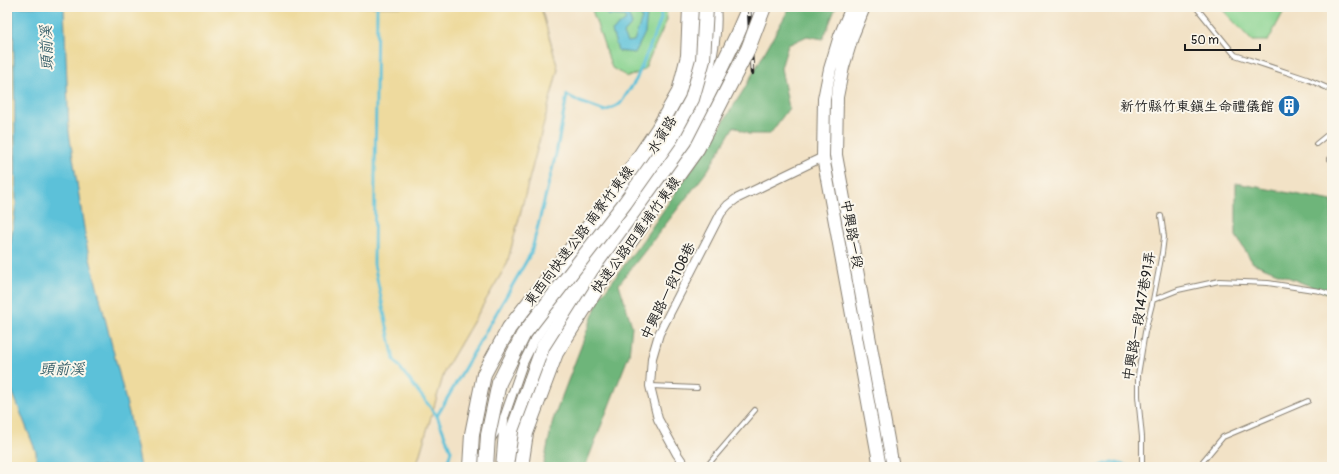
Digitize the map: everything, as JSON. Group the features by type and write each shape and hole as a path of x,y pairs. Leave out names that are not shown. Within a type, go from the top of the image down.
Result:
{"highway":[{"name":"東西向快速公路 南寮竹東線","path":"470,467 472,434 484,374 509,328 615,193 658,129 679,92 688,56 690,7"},
{"name":"東西向快速公路 南寮竹東線","path":"486,467 488,435 499,382 523,335 625,203 671,138 692,99 703,60 706,7"},
{"name":"快速公路四重埔竹東線","path":"507,467 512,433 543,347 588,277 686,140 749,7"},
{"name":"快速公路四重埔竹東線","path":"521,467 526,433 556,353 603,279 697,149 748,48 764,7"}],"main road":[{"name":"中興路一段","path":"852,7 840,36 830,69 824,100 824,157 841,260 880,467"},
{"name":"中興路一段","path":"864,7 853,34 843,67 837,97 836,155 893,467"}],"street":[{"name":"水資路","path":"478,467 478,463 505,415 522,363 534,341 562,299 665,128 686,87 695,59 698,7"},
{"name":"水資路","path":"562,299 631,206 678,136 702,93 712,62 717,16 716,7"},
{"name":"中興路一段108巷","path":"686,467 677,454 658,419 650,386 652,358 659,334 721,213 728,205 736,199 824,157"},
{"name":"水資路","path":"500,467 505,415"}],"lane":[{"path":"1196,7 1235,55 1307,79 1332,90"},
{"path":"1316,144 1332,131"},
{"name":"中興路一段147巷91弄","path":"1142,467 1142,437 1138,396 1138,376 1145,332 1154,300 1164,237 1161,216"},
{"path":"1154,300 1178,290 1218,280 1268,283 1320,291 1332,295"},
{"path":"650,386 697,388"},
{"path":"1201,467 1203,461 1223,437 1308,401"},
{"path":"706,467 755,410"}],"green space":[{"path":"591,7 666,7 667,20 644,70 628,77 612,68"},
{"path":"790,7 836,7 823,39 807,36 788,45 781,68 789,108 770,134 748,134 734,126 708,170 619,284 632,326 629,355 585,467 543,467 553,420 599,299 643,240 707,147 743,91"},
{"path":"1220,7 1286,7 1268,41 1252,41"},
{"path":"1236,183 1332,201 1332,295 1253,263 1236,236"}],"sand":[{"path":"7,7 541,7 558,69 507,264 445,370 416,467 7,467"}],"water":[{"name":"頭前溪","path":"13,7 64,7 69,132 87,247 129,413 140,467 37,467 36,452 7,378 7,270 16,204"},
{"path":"605,7 610,7 611,12 620,10 628,14 632,24 623,34 627,42 634,41 642,18 634,7 642,7 647,15 645,33 635,53 618,51 612,31 626,20 624,16 607,15"}],"waterway":[{"path":"377,7 374,264 394,360 437,416 451,451 446,467"},
{"path":"437,416 531,253 556,154 567,95 580,102 605,111 620,104 636,80 661,19 660,7"},
{"path":"1098,467 1112,462 1132,467"}],"railway":[{"path":"749,7 752,73"}],"place":[{"name":"新竹縣竹東鎮生命禮儀館","path":"1289,106"}]}
